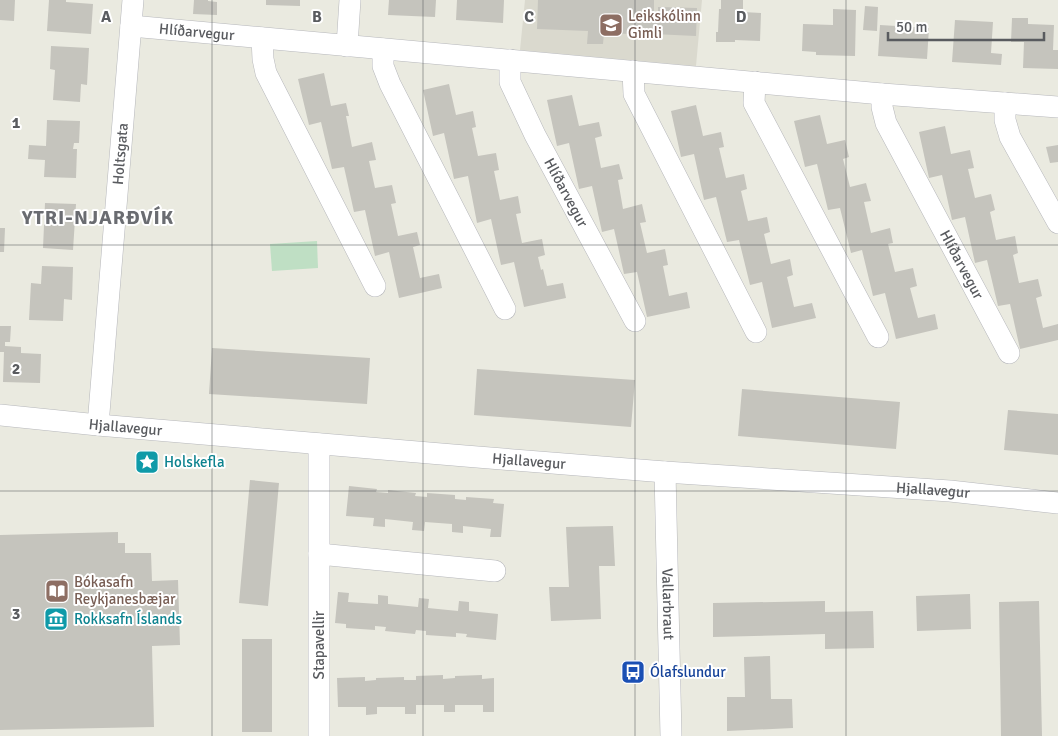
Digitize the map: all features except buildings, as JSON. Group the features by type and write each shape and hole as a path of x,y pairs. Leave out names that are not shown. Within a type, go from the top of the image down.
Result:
{"street":[{"name":"Holtsgata","path":"98,425 133,0"},
{"path":"347,46 350,0"},
{"name":"Hlíðarvegur","path":"131,26 882,94 1058,107"},
{"path":"262,38 266,73 375,286"},
{"path":"383,49 383,66 390,84 505,309"},
{"name":"Hlíðarvegur","path":"510,60 510,82 535,135 635,321"},
{"path":"633,71 634,94 756,332"},
{"path":"755,82 754,103 878,337"},
{"name":"Hlíðarvegur","path":"882,94 882,107 886,123 1009,353"},
{"path":"1005,103 1005,120 1010,137 1058,223"},
{"name":"Hjallavegur","path":"0,416 319,444 665,472 940,491 1058,502"},
{"name":"Stapavellir","path":"319,444 319,736"},
{"name":"Vallarbraut","path":"665,472 671,736"},
{"path":"319,554 495,571"}],"shaded area":[{"name":"Leikskólinn Gimli","path":"525,0 702,0 696,66 520,50"}],"green space":[{"path":"317,241 318,268 272,271 270,244"}],"place":[{"name":"Leikskólinn Gimli","path":"611,25"},
{"name":"Holskefla","path":"147,462"},
{"name":"Bókasafn Reykjanesbæjar","path":"57,591"},
{"name":"Rokksafn Íslands","path":"56,619"},
{"name":"Ólafslundur","path":"633,672"}],"district":[{"name":"YTRI-NJARÐVÍK","path":"98,217"}]}
